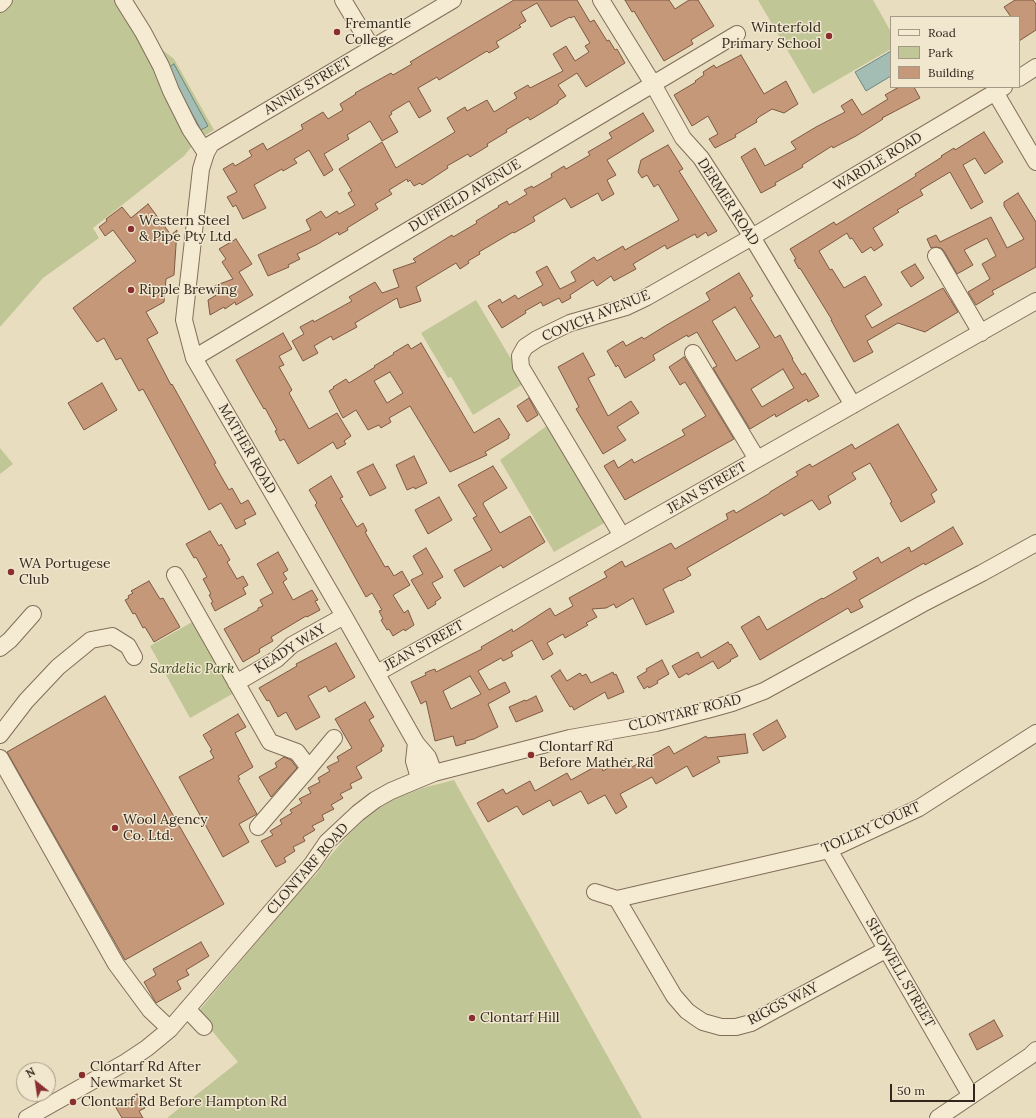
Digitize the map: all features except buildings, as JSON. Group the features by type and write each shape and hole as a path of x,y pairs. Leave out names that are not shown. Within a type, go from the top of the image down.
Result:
{"street":[{"path":"0,4 4,0"},
{"path":"123,0 143,32 161,66 170,91 190,129 206,153"},
{"path":"343,0 372,48"},
{"name":"ANNIE STREET","path":"225,136 453,0"},
{"name":"DERMER ROAD","path":"601,0 653,84 683,138 701,158 752,237 853,405"},
{"name":"DUFFIELD AVENUE","path":"194,358 737,34"},
{"path":"1020,77 1036,68"},
{"path":"999,90 1036,162"},
{"name":"WARDLE ROAD","path":"752,237 999,90"},
{"name":"MATHER ROAD","path":"225,136 211,144 201,168 184,320 194,358 416,743 428,757 426,776"},
{"name":"COVICH AVENUE","path":"622,536 521,367 520,356 525,347 537,339 570,323 626,307 752,237"},
{"path":"936,256 980,333"},
{"name":"JEAN STREET","path":"377,673 1036,301"},
{"path":"693,353 757,459"},
{"name":"CLONTARF ROAD","path":"36,1116 126,1062 147,1048 170,1029 312,864 327,842 358,813 375,800 391,791 426,776 570,738 656,723 732,704 764,691 922,604 982,574 1036,543"},
{"path":"175,575 270,742 297,752 309,768"},
{"path":"0,648 10,640 33,614"},
{"name":"KEADY WAY","path":"236,683 276,659 292,645 344,616"},
{"path":"0,736 26,701 58,667 91,640 112,636 128,646 134,657"},
{"name":"TOLLEY COURT","path":"617,899 829,850 919,808 1036,733"},
{"path":"258,827 334,738"},
{"path":"0,758 116,964 150,1010 170,1029"},
{"name":"SHOWELL STREET","path":"829,850 970,1096"},
{"path":"595,892 617,899"},
{"name":"RIGGS WAY","path":"617,899 674,996 687,1011 703,1022 721,1027 736,1027 751,1023 887,949"},
{"path":"187,1009 204,1027"},
{"path":"938,1118 1030,1056 1036,1050"}],"green space":[{"path":"0,0 130,0 160,48 174,59 214,130 197,140 184,156 93,228 99,238 43,278 0,327"},
{"name":"Winterfold Primary School","path":"758,0 873,0 890,30 890,50 813,94"},
{"path":"476,300 511,359 513,366 523,384 473,415 451,377 448,378 421,333"},
{"path":"548,425 606,522 554,552 500,460"},
{"path":"0,448 13,464 0,474"},
{"name":"Sardelic Park","path":"194,621 234,693 190,718 150,646"},
{"path":"454,780 642,1118 167,1118 238,1062 197,1013 304,886 316,875 348,835 381,807 397,798 423,788"}],"water":[{"path":"890,52 890,77 866,91 855,72"},
{"path":"174,64 208,126 201,130 167,68"}],"place":[{"name":"Fremantle College","path":"337,32"},
{"name":"Winterfold Primary School","path":"829,36"},
{"name":"Western Steel & Pipe Pty Ltd","path":"131,229"},
{"name":"Ripple Brewing","path":"131,290"},
{"name":"WA Portugese Club","path":"11,572"},
{"name":"Clontarf Rd Before Mather Rd","path":"531,755"},
{"name":"Wool Agency Co. Ltd.","path":"115,828"},
{"name":"Clontarf Hill","path":"472,1018"},
{"name":"Clontarf Rd After Newmarket St","path":"82,1075"},
{"name":"Clontarf Rd Before Hampton Rd","path":"73,1102"}]}
